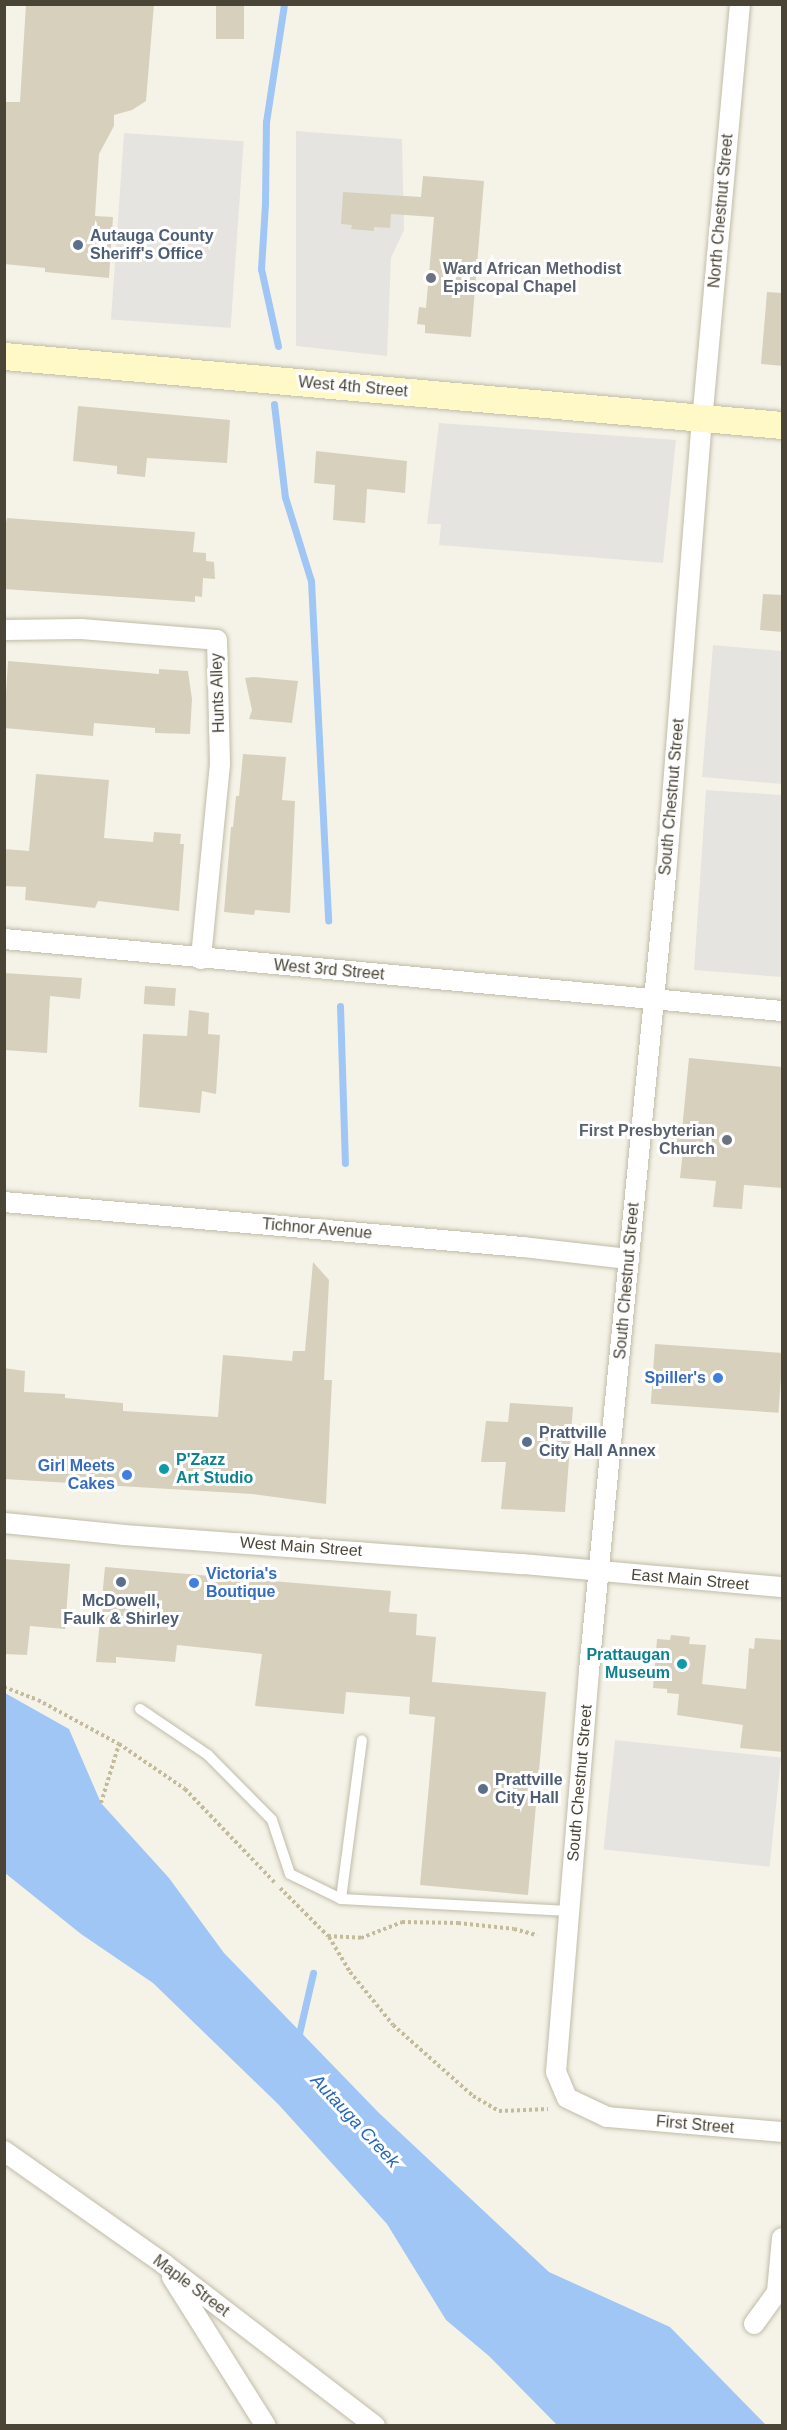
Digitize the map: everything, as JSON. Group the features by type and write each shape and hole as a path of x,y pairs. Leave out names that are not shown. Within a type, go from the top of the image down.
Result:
{"main road":[{"name":"West 4th Street","path":"4,356 783,425"}],"street":[{"name":"North Chestnut Street","path":"702,418 740,4"},
{"name":"South Chestnut Street","path":"607,2117 567,2098 556,2072 598,1572 654,1000 702,418"},
{"name":"Hunts Alley","path":"4,630 81,629 217,640 220,764 201,958"},
{"name":"West 3rd Street","path":"4,939 783,1011"},
{"name":"Tichnor Avenue","path":"4,1202 523,1247 629,1259"},
{"name":"West Main Street","path":"4,1523 124,1535 523,1564 598,1572"},
{"name":"East Main Street","path":"598,1572 783,1587"},
{"name":"First Street","path":"607,2117 783,2132"},
{"name":"Maple Street","path":"4,2151 164,2264 375,2426"},
{"path":"754,2324 777,2292 783,2238"},
{"path":"164,2264 266,2426"}],"lane":[{"path":"140,1709 208,1755 272,1820 290,1874 341,1899 569,1911"},
{"path":"341,1899 362,1740"}],"path":[{"path":"4,1687 38,1700 119,1744 101,1803"},
{"path":"328,1936 350,1972 393,2025 473,2096 499,2112 548,2109"}],"shaded area":[{"path":"296,131 402,139 404,230 391,258 387,356 296,346"},
{"path":"124,133 244,141 231,328 111,320"},
{"path":"439,423 676,440 663,563 439,545 441,524 427,524"},
{"path":"713,645 782,651 782,784 702,777"},
{"path":"706,790 782,795 782,977 694,970"},
{"path":"615,1740 781,1757 770,1867 604,1849"}],"water":[{"name":"Autauga Creek","path":"5,1693 69,1729 101,1803 169,1878 224,1953 379,2113 549,2272 670,2327 766,2425 557,2425 489,2356 446,2320 387,2224 278,2104 153,1983 81,1934 5,1873"}],"building":[{"path":"26,4 154,4 146,101 132,110 114,115 114,126 99,154 95,216 113,217 109,278 45,272 45,268 4,264 4,102 20,102"},
{"path":"216,4 244,4 244,39 216,39"},
{"path":"423,176 484,181 471,337 425,333 425,325 417,324 419,307 426,308 434,217 391,214 390,228 374,227 374,231 351,229 352,225 341,224 343,192 421,197"},
{"path":"767,292 783,293 783,366 761,364"},
{"path":"78,406 230,420 227,463 147,458 145,477 117,474 117,466 73,461"},
{"path":"316,451 407,461 405,493 367,489 365,523 333,520 335,485 314,483"},
{"path":"7,518 195,532 193,552 206,553 206,561 214,562 215,579 203,578 202,597 195,596 195,602 4,589 4,532"},
{"path":"763,594 783,595 783,632 760,630"},
{"path":"8,661 159,674 159,669 188,671 192,699 190,734 155,733 155,728 94,723 93,736 4,728"},
{"path":"245,678 298,681 292,723 249,719 252,710"},
{"path":"243,754 286,757 282,800 295,801 290,913 255,910 254,915 224,912 231,827 233,827 236,796 239,796"},
{"path":"36,774 109,780 104,838 153,842 154,832 181,834 180,844 184,844 179,911 98,901 95,908 25,900 26,887 4,886 4,849 29,851"},
{"path":"4,973 82,978 80,999 50,996 47,1053 4,1050"},
{"path":"145,986 176,988 175,1006 144,1004"},
{"path":"189,1010 209,1013 208,1034 220,1035 216,1094 202,1091 200,1113 139,1107 143,1034 187,1036"},
{"name":"First Presbyterian Church","path":"689,1058 783,1067 783,1188 744,1185 742,1209 713,1207 716,1181 680,1178 683,1150 671,1149 673,1129 682,1130"},
{"path":"313,1262 329,1280 324,1380 332,1380 326,1504 252,1494 4,1479 4,1368 25,1371 24,1392 65,1394 65,1398 123,1403 123,1411 218,1417 223,1355 292,1361 293,1351 305,1351"},
{"name":"Spiller's","path":"655,1344 782,1353 779,1413 651,1404"},
{"name":"Prattville City Hall Annex","path":"510,1403 573,1407 565,1512 501,1509 506,1462 481,1462 486,1421 508,1422"},
{"path":"4,1559 70,1564 65,1629 30,1626 27,1655 4,1654"},
{"path":"105,1567 391,1591 389,1612 417,1614 416,1635 436,1637 432,1682 546,1692 528,1895 420,1885 435,1717 409,1714 410,1697 346,1692 344,1714 255,1706 262,1654 177,1645 175,1662 116,1657 116,1663 96,1662"},
{"path":"671,1635 690,1637 689,1644 706,1645 702,1684 746,1689 749,1648 754,1649 755,1638 783,1640 783,1752 740,1748 743,1725 677,1715 679,1694 667,1693 667,1689 653,1688 657,1639 670,1640"}],"waterway":[{"path":"278,346 261,269 266,122 284,4"},
{"path":"274,404 285,497 311,581 328,921"},
{"path":"340,1006 345,1163"},
{"path":"298,2038 313,1973"}],"place":[{"name":"Autauga County Sheriff's Office","path":"78,245"},
{"name":"Ward African Methodist Episcopal Chapel","path":"431,278"},
{"name":"First Presbyterian Church","path":"727,1140"},
{"name":"Spiller's","path":"718,1378"},
{"name":"Prattville City Hall Annex","path":"527,1442"},
{"name":"P'Zazz Art Studio","path":"164,1469"},
{"name":"Girl Meets Cakes","path":"127,1475"},
{"name":"McDowell, Faulk & Shirley","path":"121,1582"},
{"name":"Victoria's Boutique","path":"194,1583"},
{"name":"Prattaugan Museum","path":"682,1664"},
{"name":"Prattville City Hall","path":"483,1789"}]}
